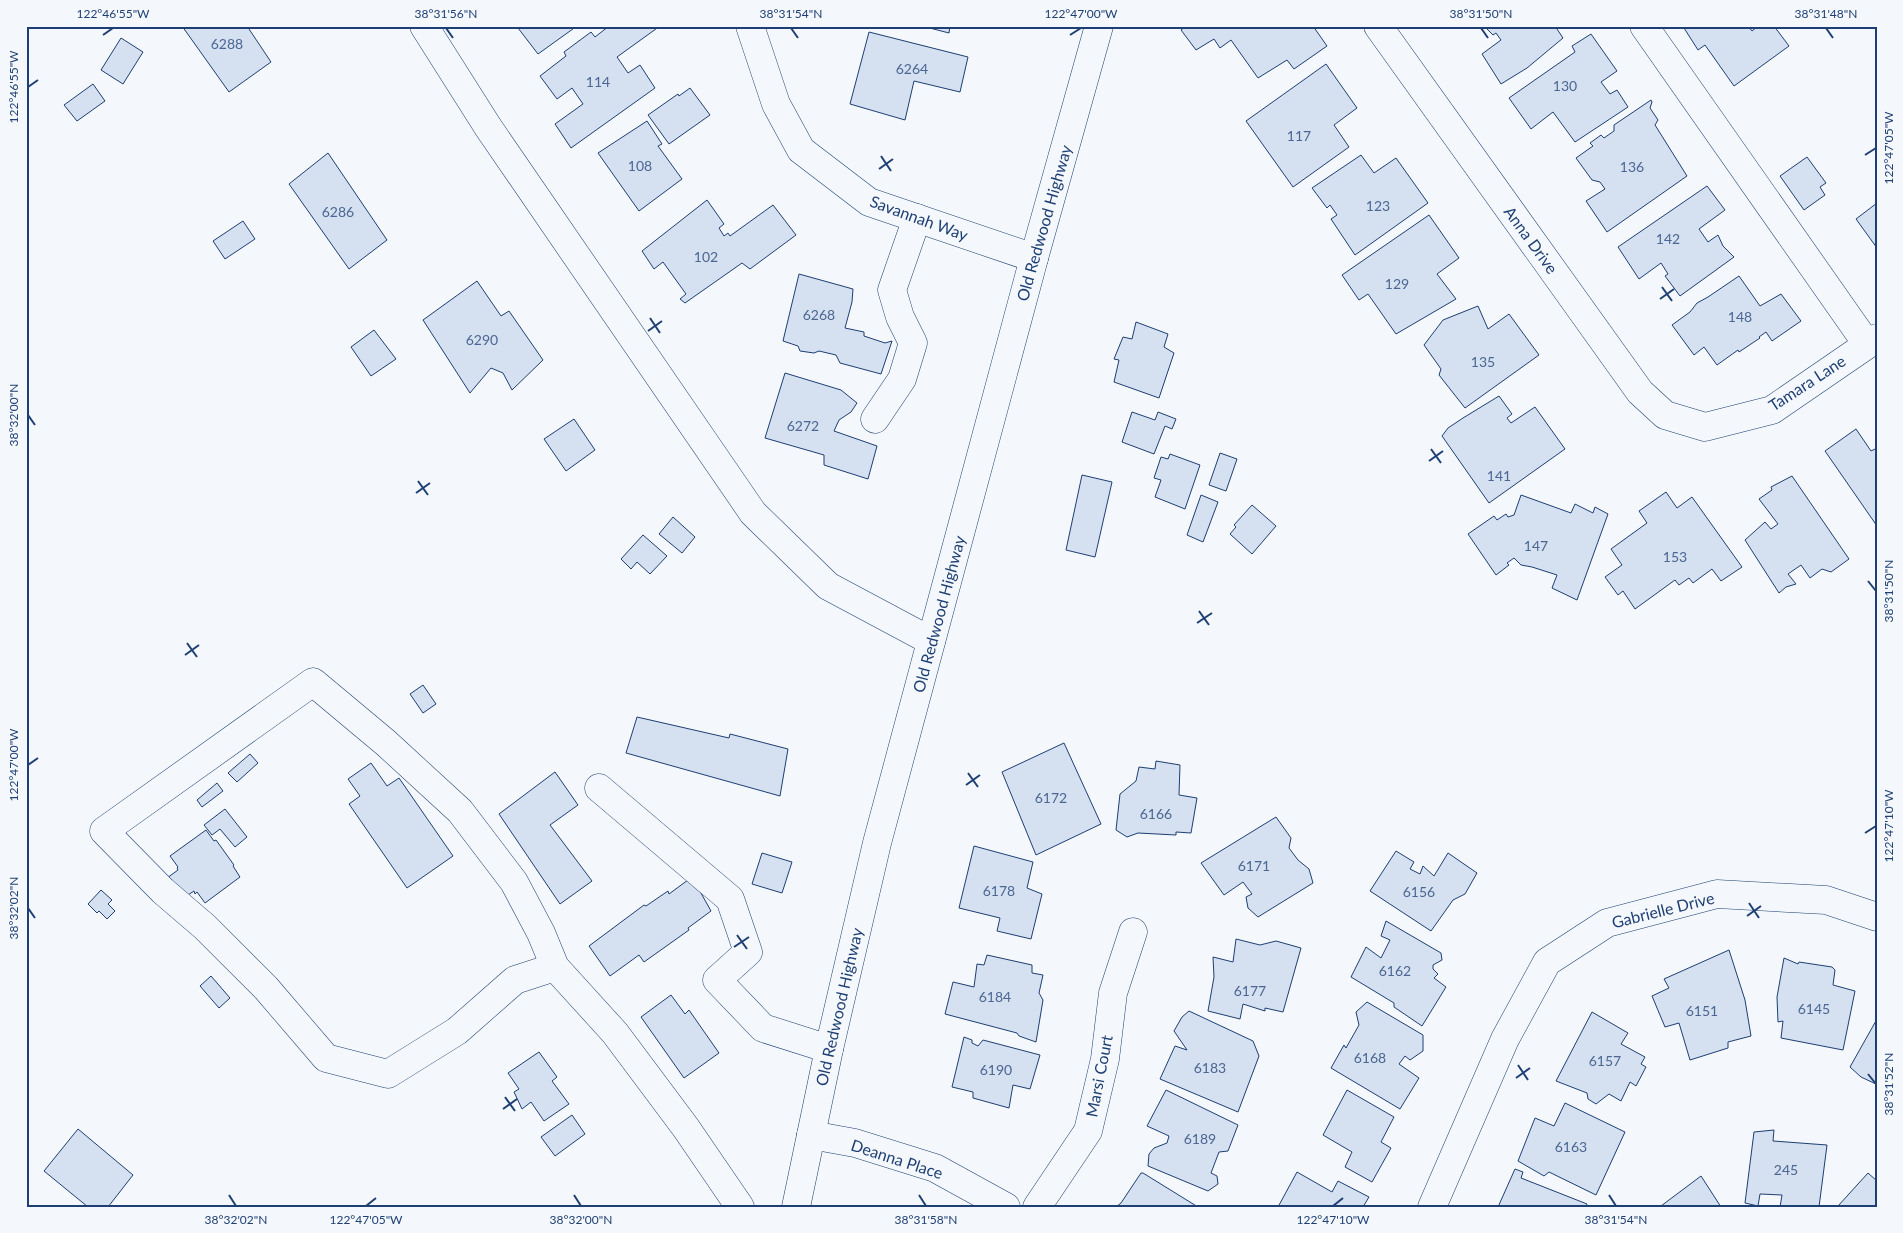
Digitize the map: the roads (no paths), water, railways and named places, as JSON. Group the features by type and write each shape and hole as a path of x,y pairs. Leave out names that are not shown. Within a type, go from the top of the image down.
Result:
{"street":[{"path":"424,26 488,127 752,513 828,586 931,642"},
{"name":"Savannah Way","path":"750,26 776,104 801,150 868,202 1034,258"},
{"name":"Old Redwood Highway","path":"796,1207 828,1049 877,843 1034,258 1100,26"},
{"name":"Anna Drive","path":"1378,26 1640,392 1665,415 1704,427"},
{"path":"1644,26 1872,341"},
{"path":"875,419 902,379 913,344 900,317 892,290 917,218"},
{"name":"Tamara Lane","path":"1704,427 1772,410 1872,341"},
{"path":"555,966 515,980 457,1031 388,1074 326,1058 266,988 104,831 313,682 386,743 460,811 514,882 541,933 555,966 616,1033 686,1128 740,1207"},
{"path":"599,788 730,899 748,952 717,980 763,1028 828,1049"},
{"name":"Gabrielle Drive","path":"1432,1207 1505,1039 1547,962 1607,922 1717,894 1826,900 1877,918"},
{"name":"Marsi Court","path":"1036,1207 1088,1130 1105,1059 1113,993 1133,932"},
{"name":"Deanna Place","path":"811,1135 856,1143 935,1168 1006,1207"}]}
